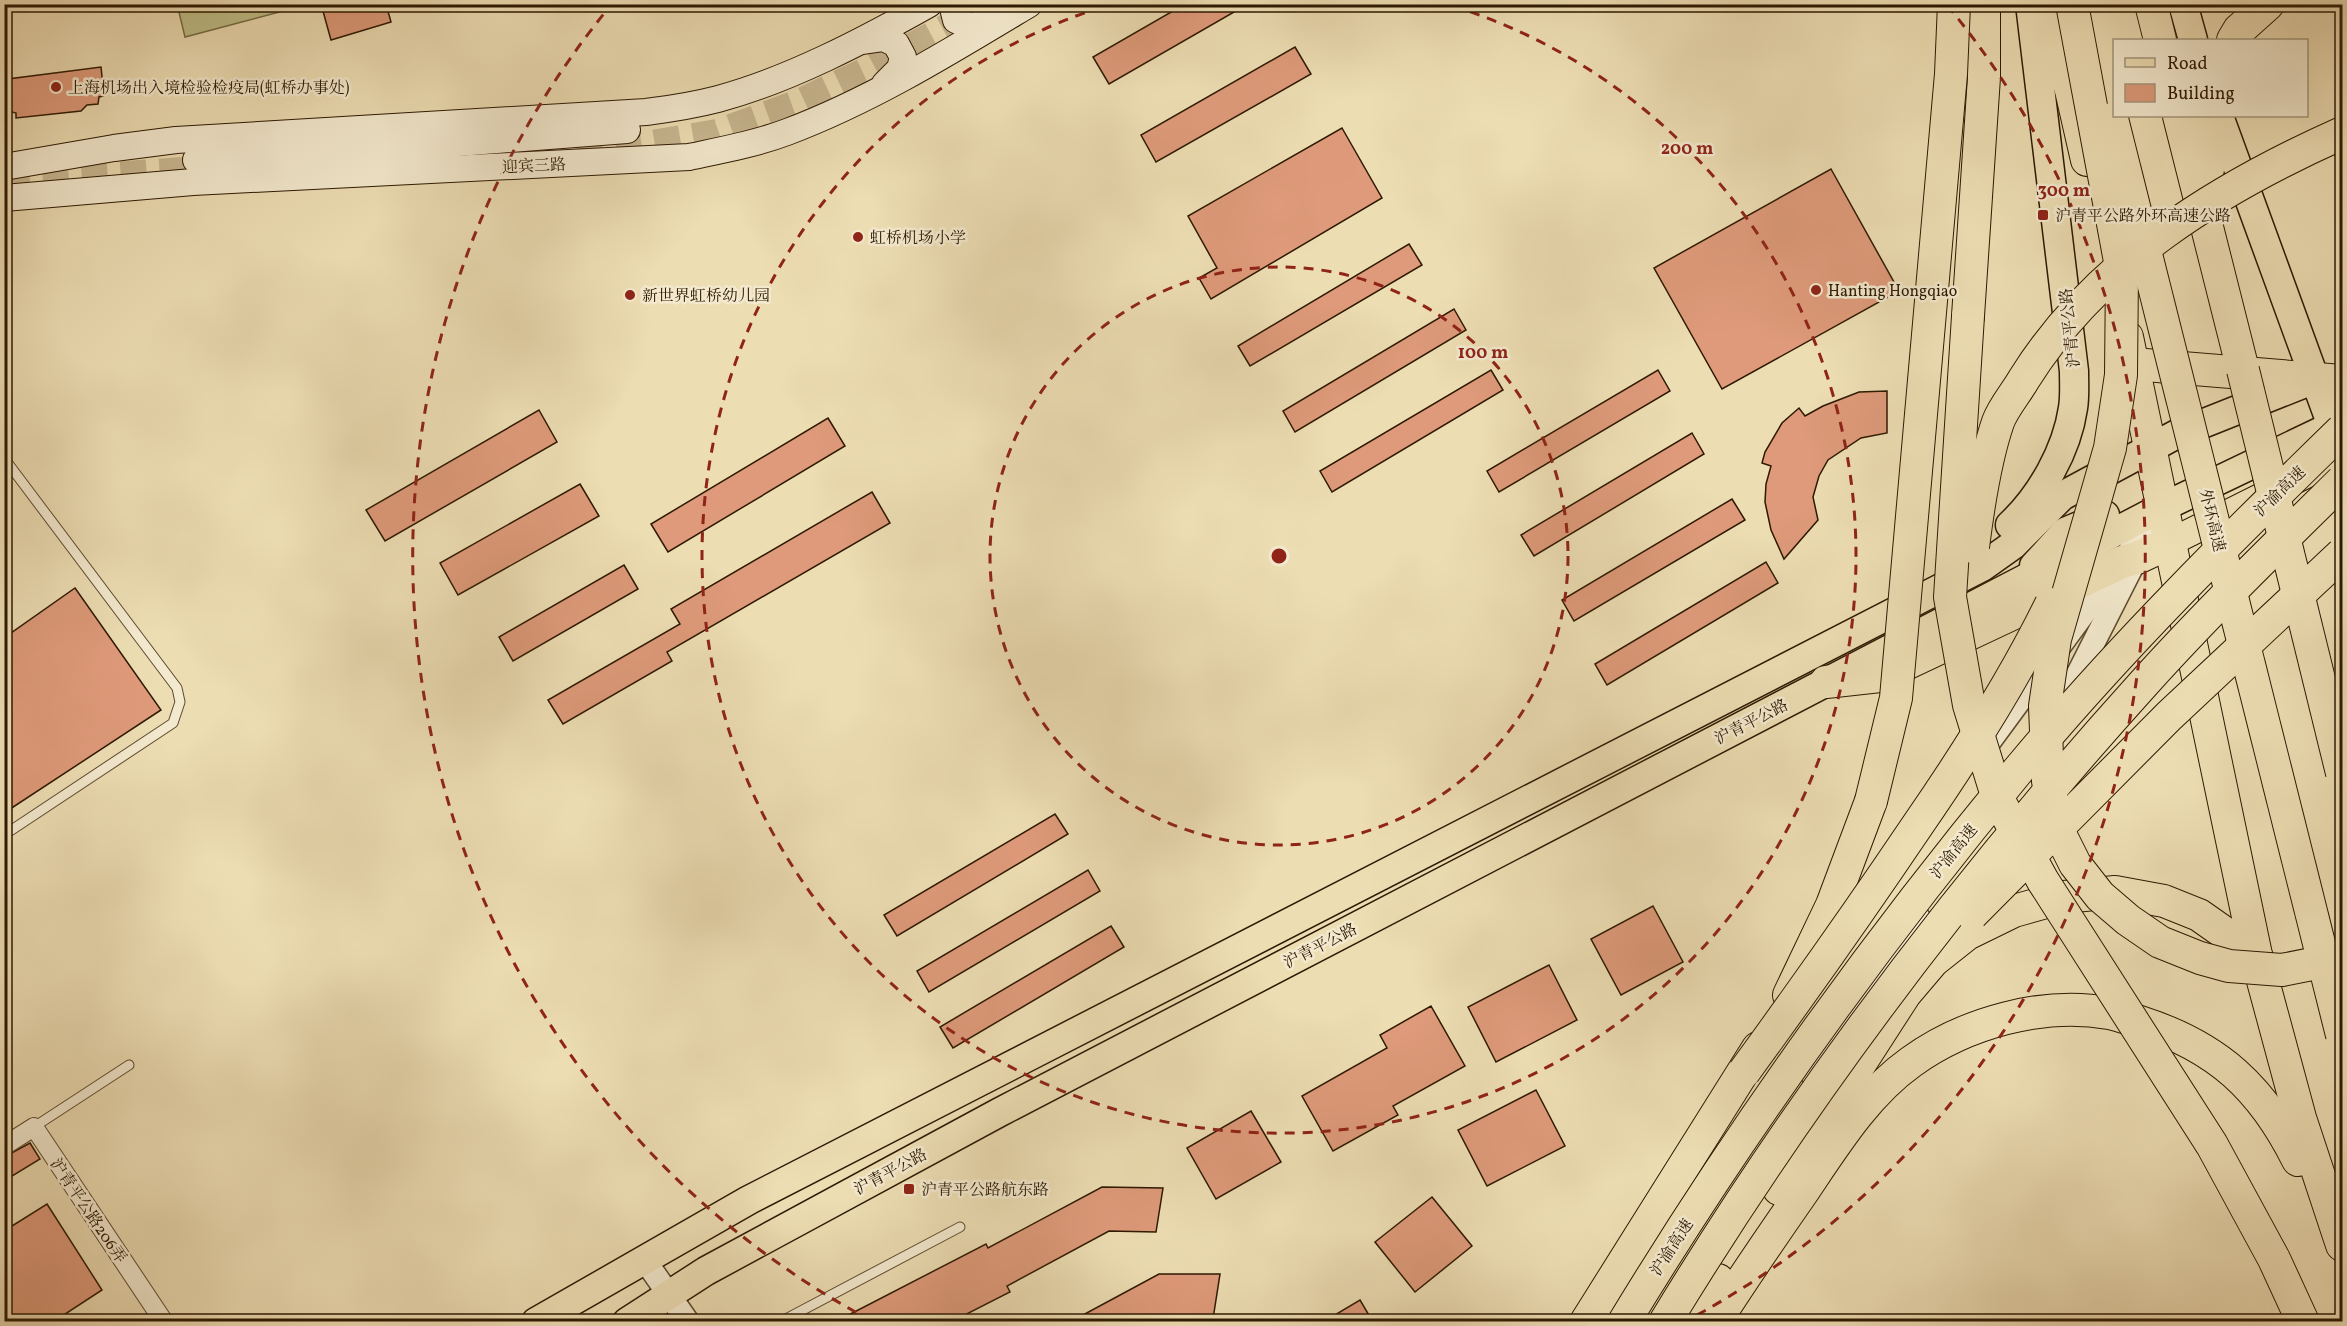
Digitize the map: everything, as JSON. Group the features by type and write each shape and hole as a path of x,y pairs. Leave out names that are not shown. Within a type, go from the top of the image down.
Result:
{"highway":[{"path":"1587,1322 1660,1201 1744,1072 1790,994 1832,905 1871,801 1896,698 1951,74 1954,4"},
{"path":"1984,4 1984,77 1950,597 1969,705 1998,799 2043,880 2212,1145 2274,1259 2302,1322"},
{"name":"沪青平公路","path":"1926,596 2020,515 2044,483 2061,449 2073,408 2074,371 2030,4"},
{"path":"2045,4 2071,90 2133,364 2256,955 2300,1118 2343,1245"},
{"path":"2072,4 2122,272 2121,375 2109,448 2055,639 2045,706 2048,781 2056,828 2075,864 2100,896 2128,920 2160,942 2200,958 2229,966 2282,970 2343,958"},
{"name":"外环高速","path":"2084,4 2343,1035"},
{"path":"2151,4 2160,39"},
{"path":"2183,4 2193,39"},
{"path":"2234,39 2239,30 2268,4"},
{"path":"2179,117 2343,773"},
{"path":"2206,117 2203,135 2213,210 2243,370"},
{"path":"2220,117 2333,376 2343,496"},
{"path":"1969,705 1967,596 1978,509 1998,420 2041,352 2093,291 2165,231 2226,192 2282,161 2343,133"},
{"path":"2133,364 2333,376"},
{"name":"沪青平公路","path":"536,1322 749,1200 1982,567 2013,545 2062,496 2177,434 2333,376"},
{"path":"1665,1322 1770,1158 1868,1020 1963,897 2064,774 2146,681 2255,567 2340,442"},
{"name":"沪青平公路","path":"627,1322 706,1271 1000,1112 2020,581 2065,532 2116,510 2163,507 2340,442"},
{"name":"沪渝高速","path":"1624,1322 1741,1137 1841,997 1933,876 2022,766 2122,654 2229,540 2340,442"},
{"path":"1744,1072 1839,941 1976,740 2038,632 2087,531"},
{"path":"1826,682 1880,676 2171,542"},
{"path":"1868,1020 2169,716 2343,554"},
{"path":"2169,716 2343,574"},
{"path":"1689,1322 1764,1212 1905,994 1933,961 1967,934 2014,911 2064,897 2115,892 2164,901 2199,915 2256,955"},
{"path":"1715,1322 1841,1134 1877,1093 1911,1062 1950,1039 2003,1019 2048,1010 2109,1013 2167,1031 2209,1053 2248,1085 2281,1127 2316,1194 2343,1261"}],"main road":[{"path":"196,160 566,136 648,128 682,122 715,114 760,97 929,4"},
{"path":"952,4 956,20 972,27 991,11"},
{"name":"迎宾三路","path":"4,198 193,182 689,157 737,147 786,132 862,99 991,11 1029,4"},
{"path":"4,167 114,148 176,141 646,112 681,107 730,95 762,84 864,40 884,38 896,44 903,57 900,69 890,80 862,99"},
{"path":"2171,542 2340,442"}],"street":[{"path":"1587,1322 1826,964 2129,560 2163,507"},
{"path":"1656,1322 1814,1069 2027,769 2129,560"},
{"path":"4,1146 34,1127"},
{"name":"沪青平公路206弄","path":"34,1127 164,1322"},
{"path":"644,1259 688,1322"}],"lane":[{"path":"4,458 177,688 180,702 173,723 4,836"},
{"path":"34,1127 129,1065"},
{"path":"780,1322 960,1227"}],"shaded area":[{"path":"177,4 306,4 306,5 185,37"}],"building":[{"path":"321,4 386,4 391,22 331,40"},
{"path":"1185,4 1248,4 1109,84 1093,57"},
{"path":"1295,47 1311,74 1156,162 1141,135"},
{"name":"上海机场出入境检验检疫局(虹桥办事处)","path":"101,67 104,96 99,97 98,104 87,105 81,111 16,118 16,113 4,110 4,100 10,98 8,79"},
{"path":"1342,128 1382,198 1211,299 1199,278 1217,268 1188,216"},
{"path":"1831,169 1899,291 1722,389 1654,268"},
{"path":"1409,244 1422,265 1250,366 1238,346"},
{"path":"1454,309 1466,330 1295,432 1283,411"},
{"path":"1491,370 1503,390 1332,492 1320,471"},
{"path":"1658,370 1670,391 1499,492 1487,471"},
{"path":"1887,391 1887,433 1861,438 1828,460 1819,476 1813,497 1818,520 1784,559 1771,530 1765,502 1766,484 1771,466 1762,463 1765,452 1782,423 1799,408 1805,416 1823,406 1859,392"},
{"path":"539,410 557,442 385,541 366,510"},
{"path":"828,418 845,446 668,552 651,524"},
{"path":"1692,433 1704,454 1534,556 1521,535"},
{"path":"580,484 599,516 458,595 440,563"},
{"path":"872,492 890,523 667,652 672,661 563,724 548,700 680,624 671,609"},
{"path":"1732,499 1745,520 1574,621 1562,600"},
{"path":"1766,562 1778,583 1607,685 1595,664"},
{"path":"624,565 638,589 513,661 499,637"},
{"path":"75,588 161,710 4,813 4,638"},
{"path":"1055,814 1068,834 897,936 884,915"},
{"path":"1088,870 1100,891 929,992 917,971"},
{"path":"1653,906 1683,962 1621,995 1591,939"},
{"path":"1111,926 1124,947 953,1048 940,1027"},
{"path":"1549,965 1577,1020 1496,1062 1468,1007"},
{"path":"1431,1006 1465,1066 1393,1106 1398,1115 1333,1151 1302,1096 1387,1048 1380,1035"},
{"path":"1536,1090 1565,1146 1487,1186 1458,1130"},
{"path":"1251,1111 1281,1162 1216,1199 1187,1148"},
{"path":"30,1143 40,1159 4,1181 4,1157"},
{"path":"1102,1187 1163,1188 1156,1232 1109,1231 1007,1286 1010,1292 951,1322 835,1322 986,1244 988,1248"},
{"path":"1432,1197 1472,1246 1415,1292 1375,1242"},
{"path":"47,1204 102,1290 53,1322 4,1322 4,1231"},
{"path":"1159,1274 1220,1274 1213,1319 1166,1317 1158,1322 1070,1322"},
{"path":"1360,1300 1373,1322 1323,1322"}],"tunnel":[{"path":"460,155 641,145 717,132 794,104 864,71 976,11"},
{"path":"4,183 223,167"}],"place":[{"name":"上海机场出入境检验检疫局(虹桥办事处)","path":"56,87"},
{"name":"沪青平公路外环高速公路","path":"2043,215"},
{"name":"虹桥机场小学","path":"858,237"},
{"name":"Hanting Hongqiao","path":"1816,290"},
{"name":"新世界虹桥幼儿园","path":"630,295"},
{"name":"沪青平公路航东路","path":"909,1189"}]}
